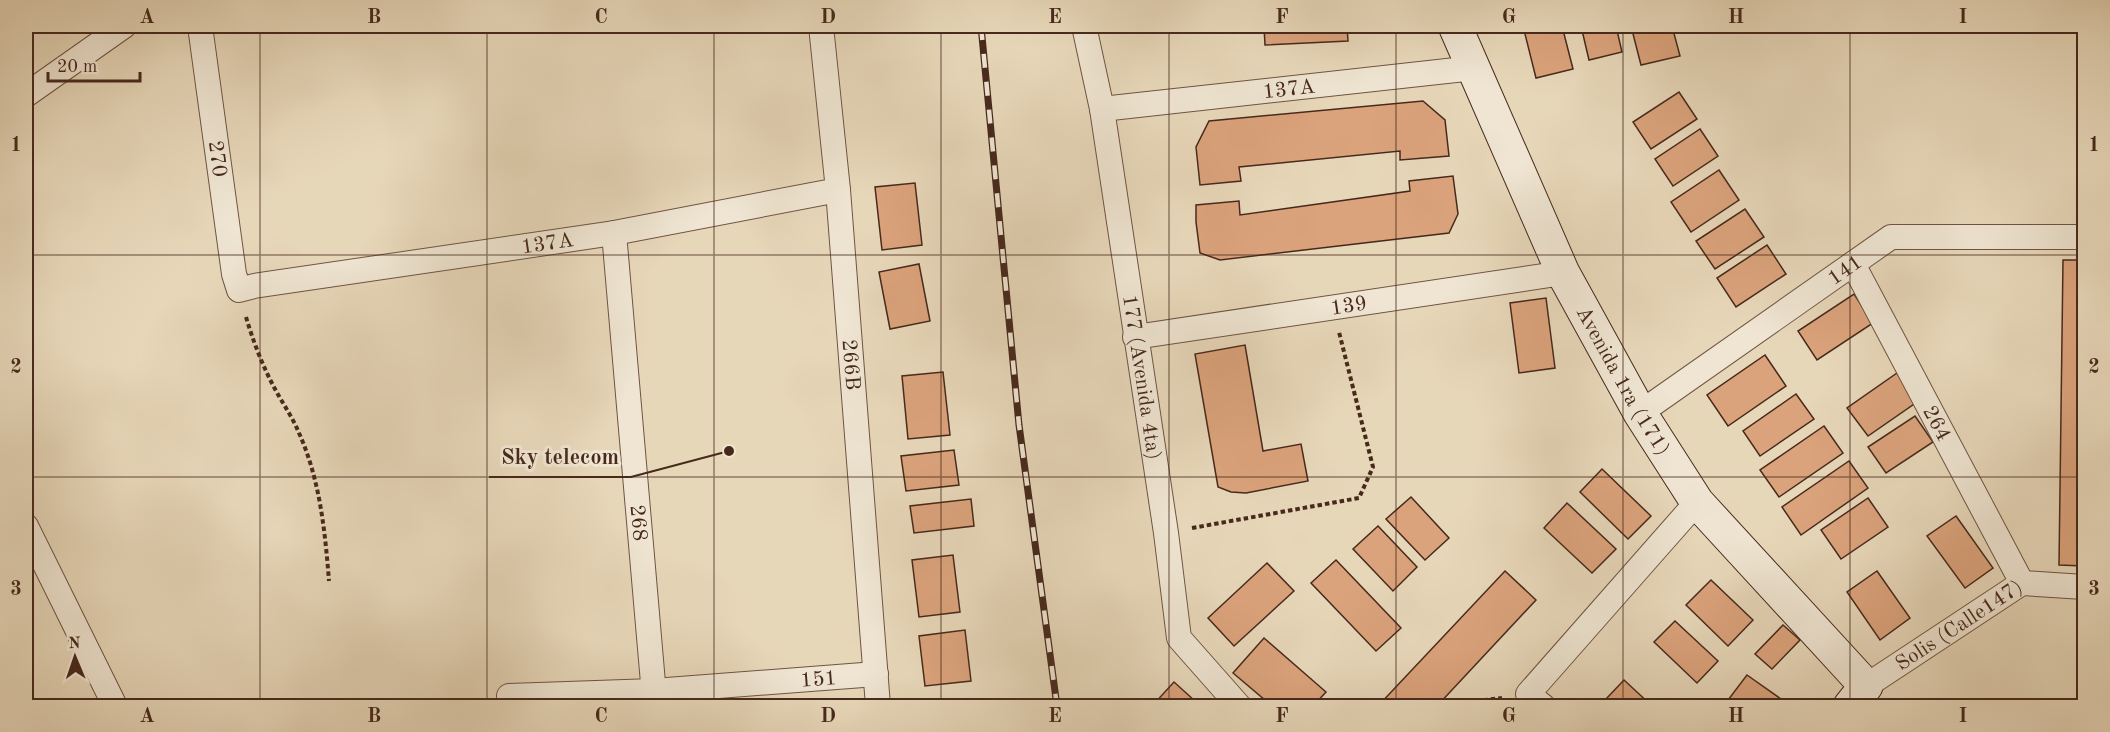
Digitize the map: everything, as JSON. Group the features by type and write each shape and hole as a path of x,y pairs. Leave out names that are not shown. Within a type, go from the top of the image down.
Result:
{"street":[{"path":"26,94 124,26"},
{"name":"270","path":"200,26 234,274 246,288"},
{"name":"266B","path":"821,26 838,190 878,706"},
{"name":"177 (Avenida 4ta)","path":"1084,26 1102,109 1166,533 1179,638 1239,706"},
{"name":"Avenida 1ra (171)","path":"1455,26 1563,273 1640,413 1697,502 1858,696"},
{"name":"137A","path":"1102,109 1474,68"},
{"name":"137A","path":"246,288 614,233 838,190"},
{"name":"268","path":"614,233 654,699"},
{"name":"141","path":"1640,413 1891,237 2085,237"},
{"name":"264","path":"1853,264 2022,583"},
{"name":"139","path":"1135,337 1563,273"},
{"path":"1535,700 1697,502"},
{"path":"26,526 115,706"},
{"name":"Solis (Calle147)","path":"1858,696 2022,583 2085,587"},
{"name":"151","path":"509,696 654,699 876,674"}],"path":[{"path":"246,288 250,333 274,387 299,434 318,491 326,536 329,581"},
{"path":"1166,533 1359,498 1373,467 1333,308"}],"building":[{"path":"1264,26 1347,26 1348,41 1265,45"},
{"path":"1523,26 1562,26 1573,69 1536,78"},
{"path":"1581,26 1616,26 1622,52 1589,60"},
{"path":"1631,26 1672,26 1680,56 1641,65"},
{"path":"1679,92 1697,119 1651,149 1633,122"},
{"path":"1423,101 1445,120 1449,156 1400,160 1400,151 1239,167 1241,181 1200,185 1196,147 1209,121"},
{"path":"1700,129 1718,156 1673,186 1655,159"},
{"path":"1719,170 1739,200 1691,232 1671,202"},
{"path":"1453,176 1458,214 1449,233 1220,260 1200,253 1196,205 1239,201 1240,215 1410,191 1409,181"},
{"path":"915,183 922,245 882,250 875,187"},
{"path":"1745,209 1764,237 1715,269 1696,241"},
{"path":"1767,245 1786,274 1736,307 1717,278"},
{"path":"2063,260 2084,260 2084,566 2059,565"},
{"path":"919,264 930,321 890,329 879,272"},
{"path":"1854,294 1873,323 1817,360 1798,331"},
{"path":"1546,298 1555,368 1519,373 1510,303"},
{"path":"1245,345 1263,451 1301,444 1308,481 1246,493 1231,492 1218,487 1195,354"},
{"path":"1765,355 1786,386 1728,426 1707,395"},
{"path":"943,372 950,435 908,439 902,376"},
{"path":"1897,373 1917,402 1868,436 1847,408"},
{"path":"1796,394 1814,419 1760,456 1743,431"},
{"path":"1915,416 1933,442 1886,473 1868,447"},
{"path":"1824,426 1843,453 1779,497 1760,470"},
{"path":"954,450 959,485 906,491 901,456"},
{"path":"1849,461 1868,488 1801,535 1782,507"},
{"path":"1602,469 1651,516 1628,539 1580,492"},
{"path":"1411,497 1449,538 1425,560 1386,519"},
{"path":"1868,498 1888,527 1841,559 1821,530"},
{"path":"971,499 974,526 914,533 910,506"},
{"path":"1567,503 1616,549 1592,573 1544,528"},
{"path":"1956,516 1993,568 1965,588 1927,536"},
{"path":"1378,526 1417,567 1393,591 1353,549"},
{"path":"953,555 960,612 919,617 912,560"},
{"path":"1336,560 1401,628 1376,651 1311,583"},
{"path":"1267,563 1294,591 1234,646 1208,618"},
{"path":"1505,571 1536,600 1437,706 1378,706"},
{"path":"1877,571 1910,618 1880,640 1847,592"},
{"path":"1711,580 1753,620 1728,646 1686,605"},
{"path":"1675,621 1718,661 1697,683 1654,642"},
{"path":"1783,625 1800,640 1772,669 1755,654"},
{"path":"965,630 971,681 925,686 919,636"},
{"path":"1264,638 1326,692 1313,706 1272,706 1233,673"},
{"path":"1747,675 1791,706 1737,706 1728,700"},
{"path":"1624,680 1652,706 1614,706 1606,699"},
{"path":"1174,682 1195,701 1190,706 1152,706"}],"railway":[{"path":"981,26 1019,425 1057,706"}],"place":[{"name":"Sky telecom","path":"729,451"}]}
